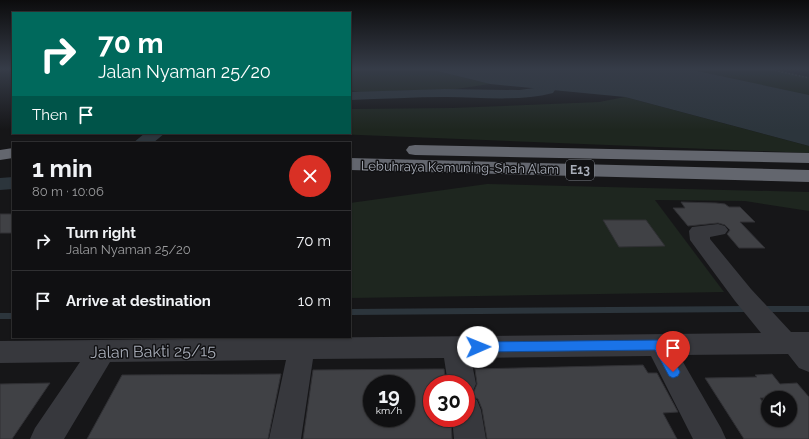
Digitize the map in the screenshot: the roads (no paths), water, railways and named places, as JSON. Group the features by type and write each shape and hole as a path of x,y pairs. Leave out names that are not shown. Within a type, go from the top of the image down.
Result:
{"highway":[{"name":"Lebuhraya Kemuning-Shah Alam","path":"351,149 809,158"},
{"path":"0,155 12,153"},
{"name":"Lebuhraya Kemuning-Shah Alam","path":"351,164 809,176"},
{"path":"0,169 12,167"}],"street":[{"path":"718,230 700,231 700,240 743,295 793,343"},
{"name":"Jalan Bakti 25/15","path":"0,352 793,343"},
{"path":"659,345 710,439"},
{"path":"456,347 461,375"},
{"path":"285,439 302,349"},
{"path":"46,439 102,351"},
{"path":"468,427 470,439"}],"waterway":[{"path":"351,96 445,93 519,94 548,89"},
{"path":"143,142 155,134"},
{"path":"0,184 12,183"},
{"path":"351,312 747,309"},
{"path":"765,309 809,309"},
{"path":"0,316 12,316"}]}
